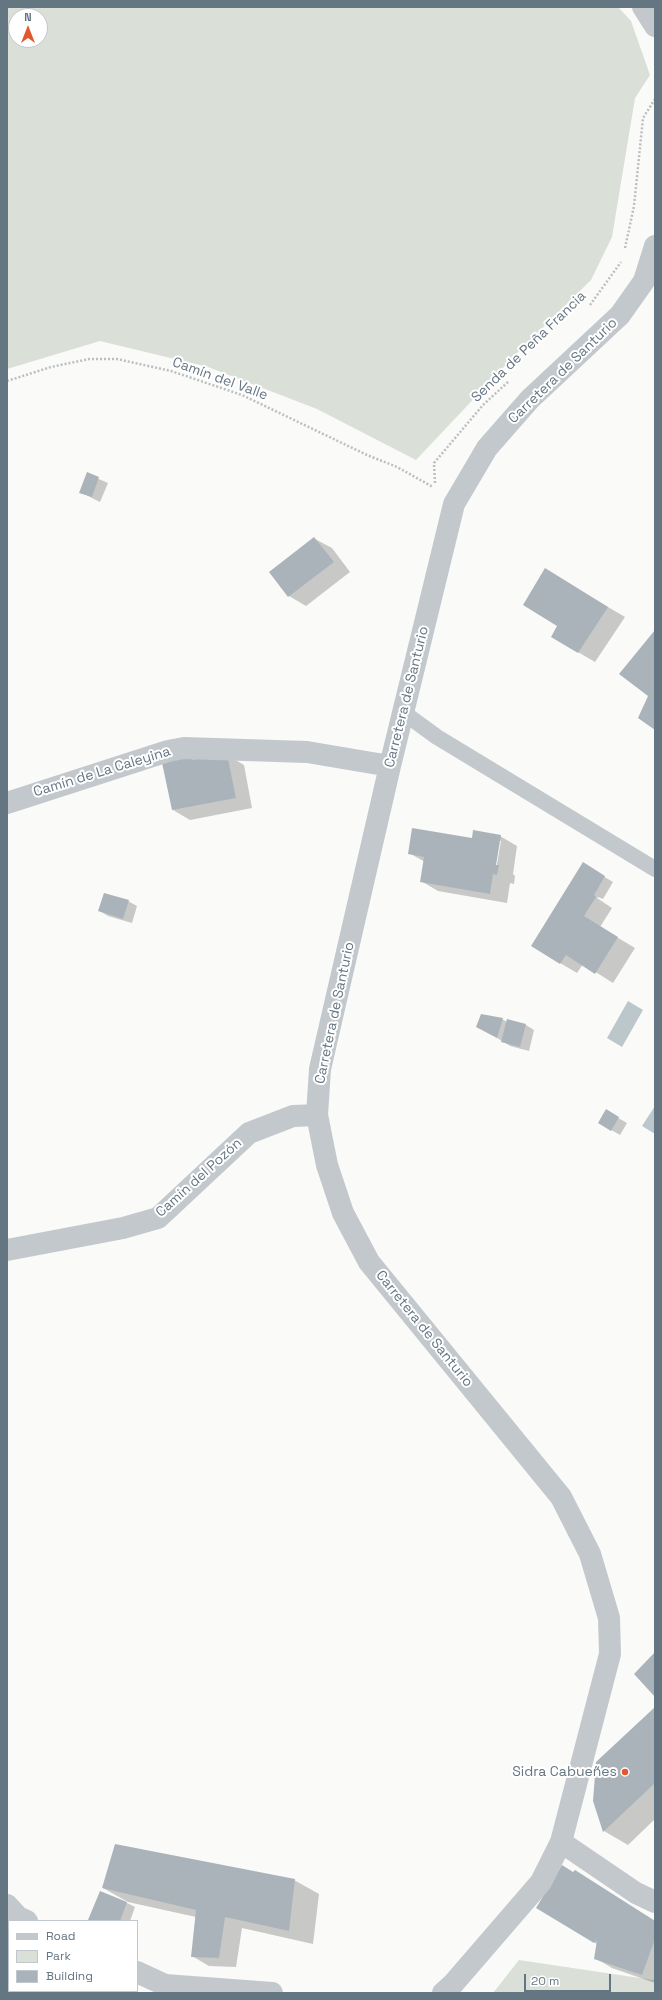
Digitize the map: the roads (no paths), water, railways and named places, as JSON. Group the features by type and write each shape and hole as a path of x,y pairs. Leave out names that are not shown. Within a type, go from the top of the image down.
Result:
{"street":[{"path":"643,7 655,26"},
{"name":"Carretera de Santurio","path":"443,1993 454,1984 540,1882 561,1842 610,1654 609,1618 590,1554 561,1497 369,1262 343,1213 327,1165 317,1115 320,1069 390,766 454,504 487,448 530,399 650,285 655,246"},
{"name":"Camín de La Caleyina","path":"7,803 168,751 184,748 307,752 390,766"},
{"name":"Camín del Pozón","path":"7,1250 123,1228 158,1218 249,1133 293,1116 317,1115"},
{"path":"561,1842 636,1893 655,1902"},
{"path":"7,1906 18,1917 25,1920"},
{"path":"138,1972 165,1985 272,1993"}],"lane":[{"path":"404,713 436,737 655,869"}],"place":[{"name":"Sidra Cabueñes","path":"625,1772"}]}
